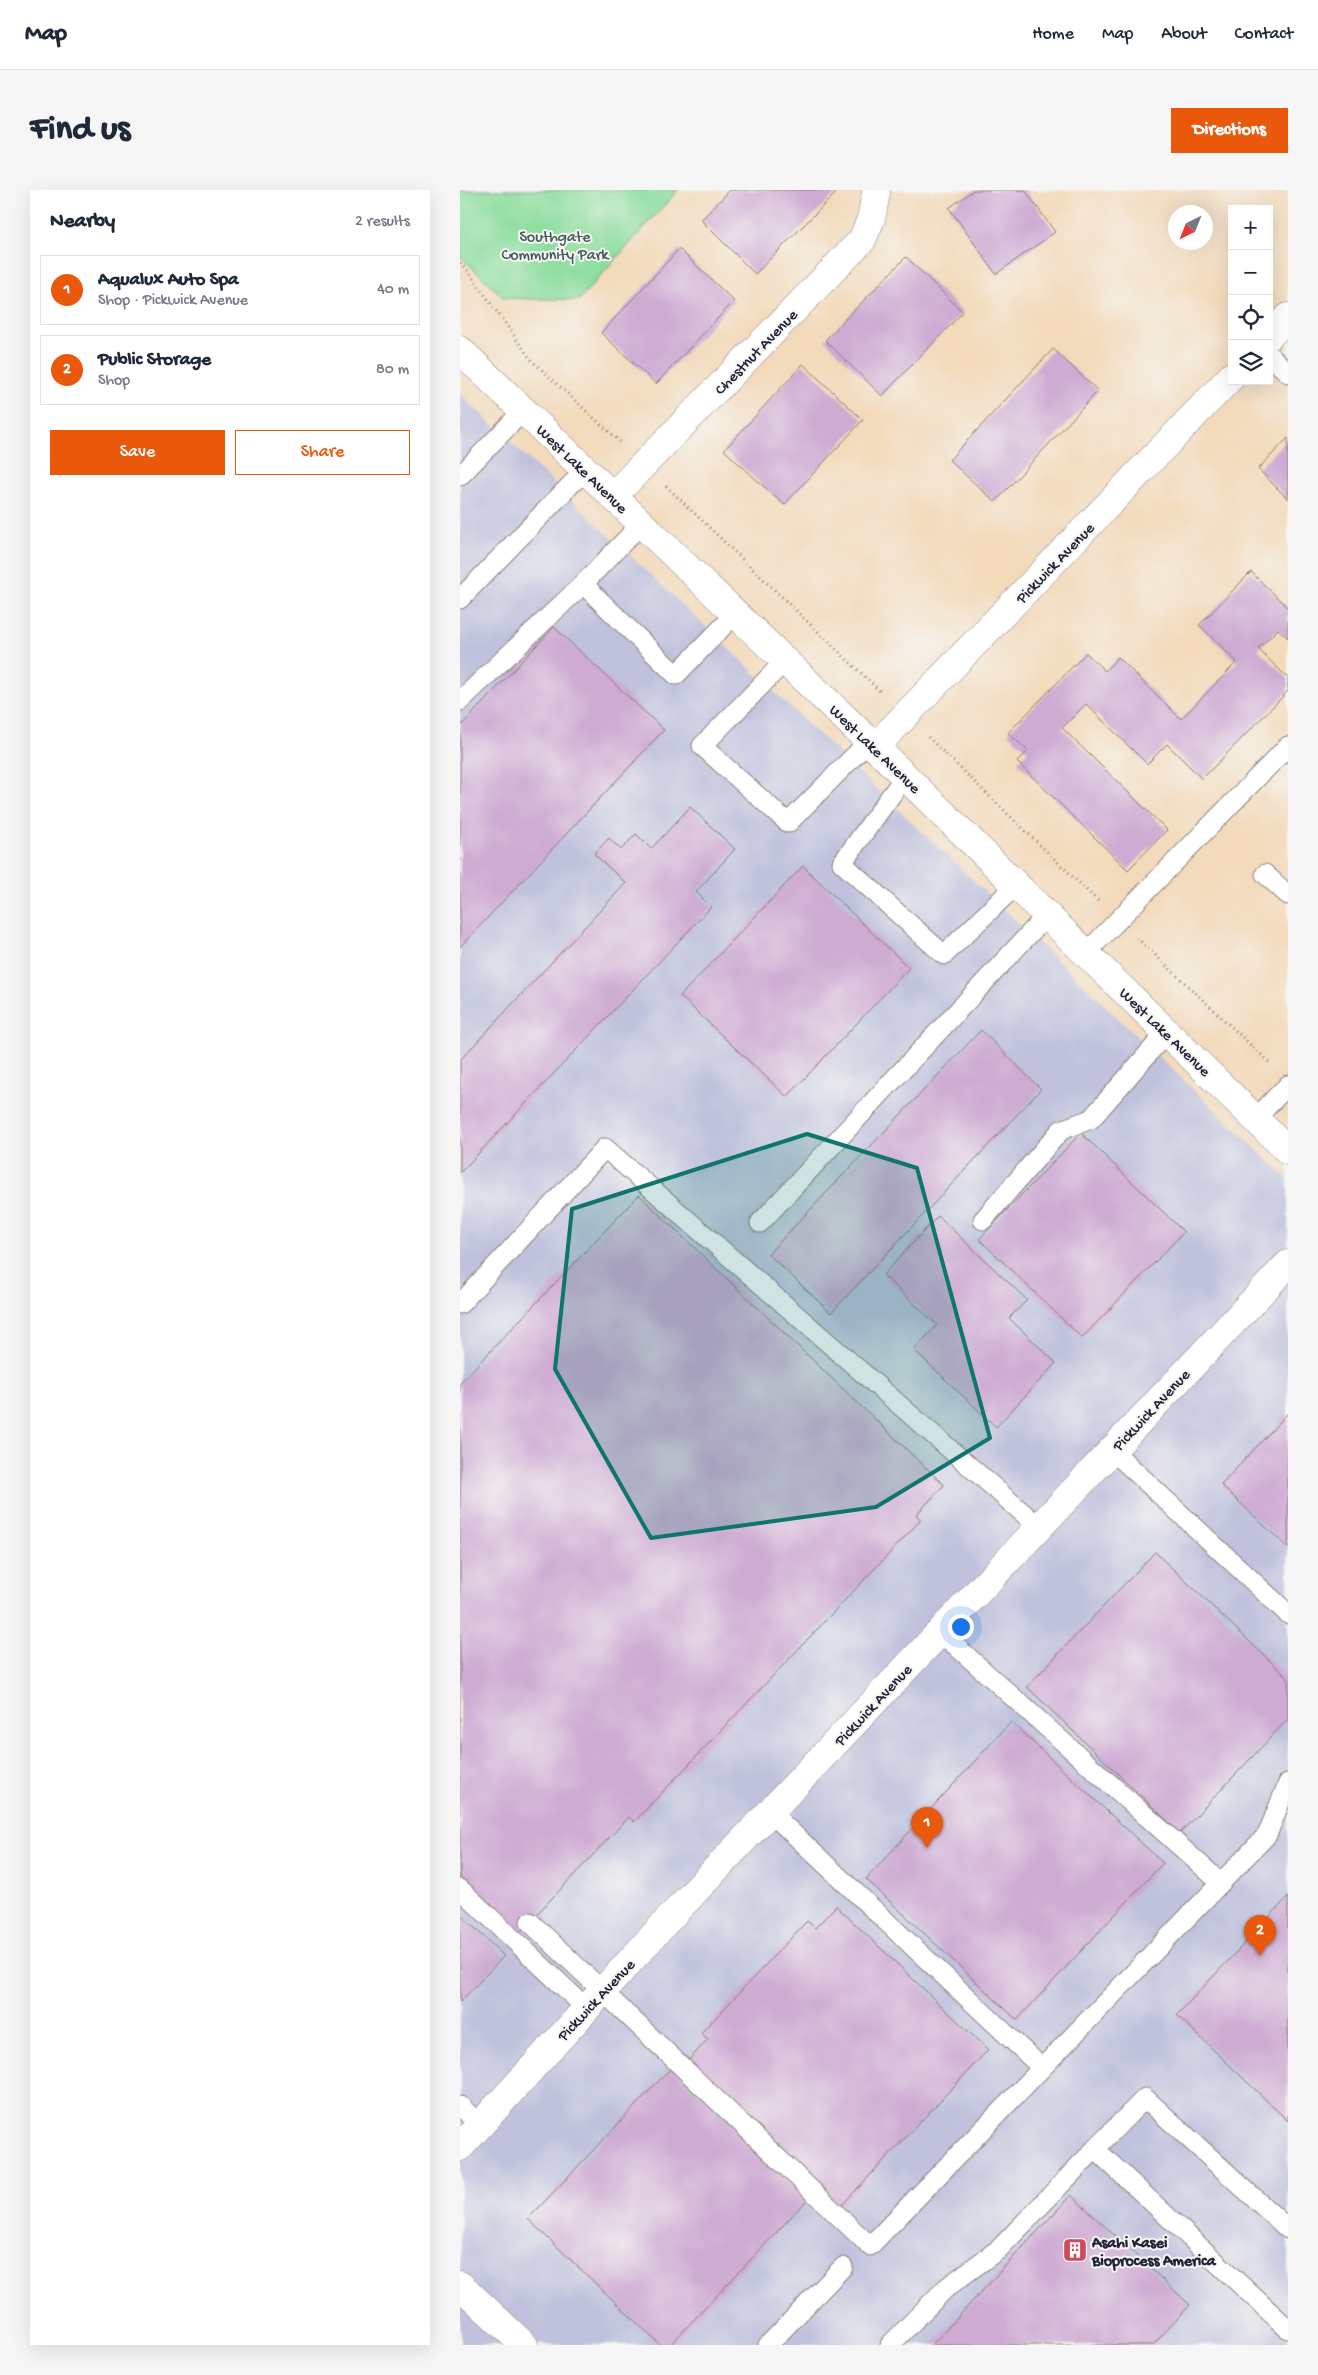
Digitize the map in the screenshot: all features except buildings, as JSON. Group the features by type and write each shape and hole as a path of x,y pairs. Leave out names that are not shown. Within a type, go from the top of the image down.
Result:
{"street":[{"name":"Chestnut Avenue","path":"613,496 862,240 872,219 876,192"},
{"path":"1273,332 1288,317"},
{"name":"West Lake Avenue","path":"460,350 872,744 1288,1150"},
{"name":"Pickwick Avenue","path":"872,744 906,716 1228,380"},
{"name":"Pickwick Avenue","path":"460,2147 770,1812 1288,1264"},
{"path":"460,2286 524,2345"}],"lane":[{"path":"1273,359 1288,373"},
{"path":"460,476 523,411"},
{"path":"460,599 585,470"},
{"path":"460,701 583,584 641,524"},
{"path":"583,584 676,675 736,614"},
{"path":"785,660 702,746 788,823 872,744"},
{"path":"1086,953 1288,746"},
{"path":"904,776 842,863 944,955 1016,885"},
{"path":"1265,874 1288,895"},
{"path":"760,1223 1047,914"},
{"path":"983,1220 1061,1130 1091,1119 1167,1032"},
{"path":"1256,1119 1288,1085"},
{"path":"460,1304 605,1148 1039,1527"},
{"path":"1112,1450 1288,1614"},
{"path":"940,1632 1221,1883"},
{"path":"460,1889 595,2000 870,2246 1267,1835 1288,1783"},
{"path":"770,1812 1042,2068"},
{"path":"530,1922 595,2000"},
{"path":"890,2345 946,2288 999,2249 1145,2098 1288,2229"},
{"path":"460,2106 480,2126"},
{"path":"1095,2149 1288,2329"},
{"path":"768,2345 843,2267"}],"path":[{"path":"460,263 468,271 532,361 644,465 1118,920 1274,1066"}],"highlighted area":[{"path":"807,1134 917,1168 990,1438 876,1507 651,1538 555,1369 572,1209"}],"shaded area":[{"path":"460,394 1288,1179 1288,2345 460,2345"}],"green space":[{"name":"Southgate Community Park","path":"460,190 678,190 579,300 504,298 460,256"}],"place":[{"name":"Aqualux Auto Spa","path":"927,1848"},
{"name":"Public Storage","path":"1260,1956"},
{"name":"Asahi Kasei Bioprocess America","path":"1075,2250"}]}
